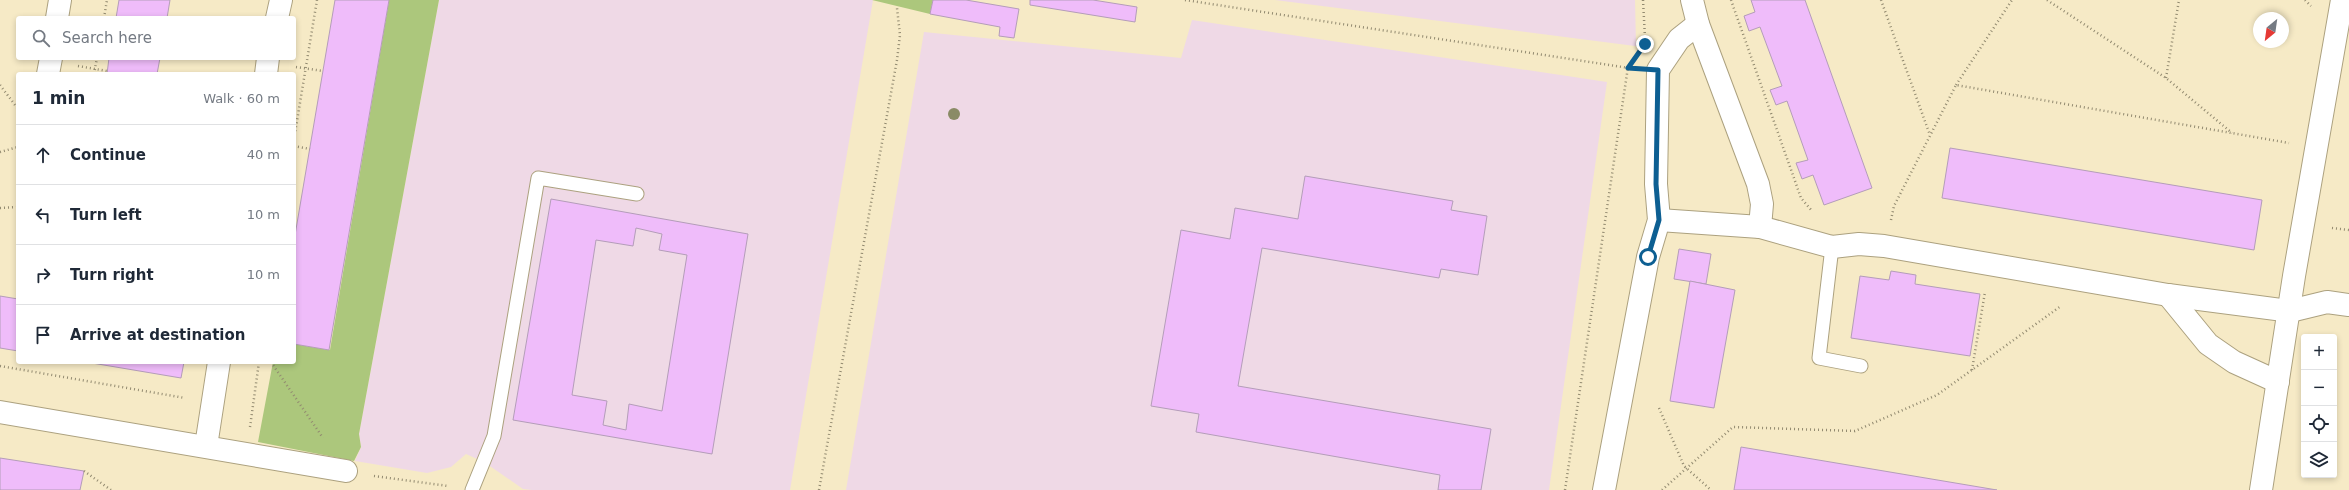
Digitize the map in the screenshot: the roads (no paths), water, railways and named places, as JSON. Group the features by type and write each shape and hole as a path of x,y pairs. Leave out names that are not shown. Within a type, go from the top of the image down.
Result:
{"street":[{"path":"57,16 60,0"},
{"path":"277,16 281,0"},
{"path":"1692,0 1698,24 1758,184 1762,204 1760,227"},
{"path":"2261,490 2290,311 2294,276 2342,0"},
{"path":"1604,490 1648,257 1659,220 1656,184 1658,70 1679,39 1698,24"},
{"path":"48,72 51,60"},
{"path":"266,72 268,60"},
{"path":"1659,220 1760,227 1832,247 1859,244 1884,246 2168,295 2290,311 2327,302 2349,305"},
{"path":"2168,295 2208,344 2234,362 2278,382"},
{"path":"206,446 220,364"},
{"path":"0,412 206,446 346,472"}],"lane":[{"path":"472,490 494,436 538,178 636,194"},
{"path":"1832,247 1819,358 1861,366"}]}
